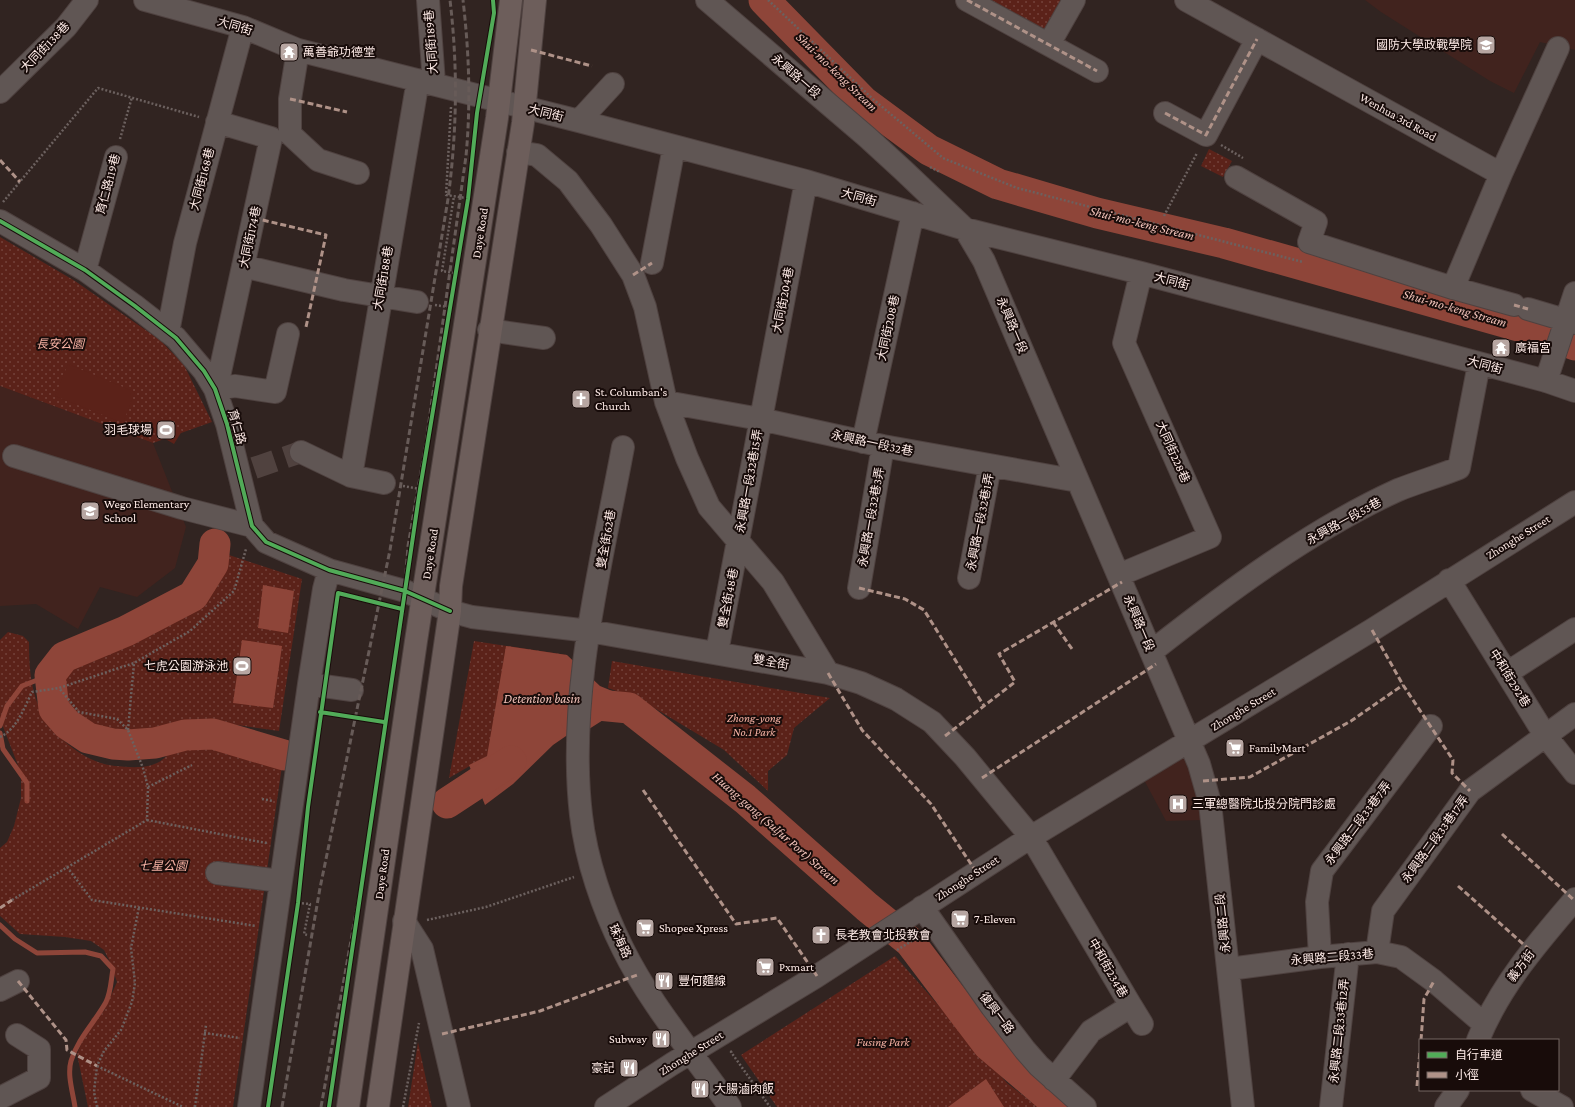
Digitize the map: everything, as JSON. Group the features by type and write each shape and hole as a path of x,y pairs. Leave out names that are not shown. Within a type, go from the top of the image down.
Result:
{"main road":[{"name":"Daye Road","path":"348,1107 499,100 511,0"},
{"name":"Daye Road","path":"378,1107 450,611 450,586 518,152 535,0"}],"street":[{"name":"大同街138巷","path":"0,92 66,27 86,0"},
{"name":"大同街","path":"145,0 176,5 243,27 298,50 499,100 524,108 806,181 965,229 1141,272 1575,390"},
{"name":"大同街189巷","path":"426,82 428,0"},
{"name":"永興路一段","path":"707,0 868,137 965,229 984,261 1189,742"},
{"path":"1049,44 1074,0"},
{"name":"Wenhua 3rd Road","path":"1186,0 1501,174"},
{"path":"970,1 1097,70"},
{"name":"大同街168巷","path":"168,332 185,242 243,27"},
{"path":"1165,113 1206,135 1257,39"},
{"path":"1453,288 1501,174 1558,48"},
{"path":"298,50 290,99 290,134 318,160 358,173"},
{"name":"大同街188巷","path":"351,476 380,297 426,82"},
{"path":"579,121 613,84"},
{"name":"大同街174巷","path":"215,389 271,138 217,122"},
{"path":"652,263 674,147"},
{"path":"518,152 537,155 568,181 601,225 633,275 646,307 666,402 687,458 709,507 739,544 774,582 828,672"},
{"name":"育仁路119巷","path":"85,270 116,157"},
{"path":"1236,177 1316,222 1309,242 1453,288 1570,321"},
{"name":"大同街204巷","path":"760,419 806,181"},
{"name":"大同街208巷","path":"873,444 913,213"},
{"name":"育仁路","path":"0,221 85,270 176,338 199,366 215,389 227,424 247,471 252,526 266,542 329,570 405,591 450,611"},
{"path":"243,266 380,297 417,302"},
{"name":"大同街228巷","path":"1119,575 1210,537 1124,343 1141,272"},
{"path":"1546,381 1570,321 1575,293"},
{"path":"489,330 544,338"},
{"path":"215,389 235,386 274,392 288,334"},
{"name":"永興路一段53巷","path":"1151,652 1213,604 1326,529 1399,490 1459,468 1479,364"},
{"name":"永興路一段32巷","path":"666,402 760,419 873,444 1078,481"},
{"name":"永興路一段32巷15弄","path":"739,544 760,419"},
{"name":"永興路一段32巷3弄","path":"859,588 873,444"},
{"name":"雙全街62巷","path":"589,631 623,447"},
{"path":"301,452 351,476 390,484"},
{"path":"14,456 182,508 252,526"},
{"name":"永興路一段32巷1弄","path":"970,578 990,466"},
{"name":"Zhonghe Street","path":"606,1107 692,1052 885,944 917,911 1031,837 1372,630 1449,580 1575,502"},
{"name":"雙全街48巷","path":"717,652 739,544"},
{"path":"249,1107 273,928 309,684 324,589 329,570"},
{"name":"中和街292巷","path":"1449,580 1508,672 1545,735 1575,773"},
{"name":"雙全街","path":"450,611 472,617 589,631 717,652 828,672 861,683 896,699 932,722 965,757 1031,837"},
{"path":"1508,672 1575,629"},
{"name":"珠海路","path":"589,631 584,663 577,748 581,816 593,871 605,908 623,949 644,987 730,1107"},
{"path":"309,684 352,690"},
{"name":"永興路二段33巷17弄","path":"1377,952 1383,912 1470,790 1575,714"},
{"name":"永興路二段33巷7弄","path":"1320,957 1317,902 1322,871 1431,726"},
{"name":"永興路二段","path":"1189,742 1198,764 1210,803 1243,1107"},
{"name":"中和街234巷","path":"1031,837 1131,1006 1092,1031 1054,1080"},
{"path":"217,873 280,881"},
{"name":"義方街","path":"1481,1032 1506,986 1531,951 1575,898"},
{"name":"復興一路","path":"917,911 1039,1066 1085,1107"},
{"path":"404,921 422,949 459,1107"},
{"name":"永興路二段33巷","path":"1229,969 1348,954 1377,952 1401,957 1434,981 1481,1032"},
{"name":"永興路二段33巷12弄","path":"1331,1107 1348,954"},
{"path":"1131,1006 1142,1024"},
{"path":"0,1098 39,1078 38,1049 17,1035"},
{"path":"1446,1107 1457,1091"},
{"path":"1534,1091 1562,1107"}],"path":[{"path":"768,0 874,100 943,158 1017,188 1306,263"},
{"path":"0,206 98,88 217,122"},
{"path":"451,107 446,194 468,198"},
{"path":"1164,216 1206,135 1245,159 1236,177"},
{"path":"454,196 442,271 456,274"},
{"path":"390,484 420,489"},
{"path":"0,737 9,733 32,692 58,688 134,663 190,630 234,591 252,526"},
{"path":"128,730 134,663"},
{"path":"58,688 79,712 117,719 128,730 143,768 148,787 147,820"},
{"path":"148,787 192,765"},
{"path":"12,900 147,820 266,843"},
{"path":"67,867 92,900 273,928"},
{"path":"427,920 486,907 593,871"},
{"path":"298,903 310,904 304,934 307,935"},
{"path":"97,1107 94,1092 98,1066 104,1051 121,1030 132,1002 135,983 131,948 139,907"},
{"path":"885,944 924,934"},
{"path":"403,1107 420,1018"},
{"path":"195,1107 206,1026"},
{"path":"204,1033 241,1038"},
{"path":"738,1048 731,1052 770,1107"},
{"path":"98,1066 183,1107"}],"shaded area":[{"name":"國防大學政戰學院","path":"1365,0 1575,0 1575,50 1540,42 1514,93 1490,81 1381,12"},
{"name":"Wego Elementary School","path":"0,386 153,443 186,527 175,568 137,597 100,587 78,629 36,604 0,606"},
{"name":"三軍總醫院北投分院門診處","path":"1182,754 1196,787 1203,820 1166,821 1143,778"}],"green space":[{"path":"990,0 1064,0 1048,31"},
{"path":"1209,149 1232,161 1223,177 1201,166"},
{"name":"長安公園","path":"0,237 75,281 160,340 184,365 212,422 153,443 0,386"},
{"path":"68,364 135,392 123,423 55,396"},
{"name":"羽毛球場","path":"158,416 182,431 174,444 150,430"},
{"path":"229,555 302,579 279,731 196,719 152,732 120,737 91,729 63,706 53,680 61,659 97,657 203,606"},
{"name":"七星公園","path":"8,632 23,636 29,642 32,686 41,711 48,723 69,745 90,759 115,766 147,766 160,762 173,750 179,747 197,742 213,742 283,759 233,1107 88,1107 77,1054 92,1018 104,1011 117,982 111,964 104,950 91,941 65,937 20,934 0,916 0,848 7,842 14,826 21,798 21,773 0,719 0,640"},
{"path":"474,641 567,655 487,756 449,778"},
{"name":"Zhong-yong No.1 Park","path":"612,661 830,698 794,728 787,755 768,771 768,791 724,750 641,700 608,688"},
{"name":"Fusing Park","path":"895,956 1007,1083 1038,1107 777,1107 741,1055"},
{"path":"418,1042 432,1107 408,1107"}],"water":[{"path":"263,585 294,591 288,633 258,628"},
{"path":"242,640 282,646 273,708 233,703"},
{"name":"Detention basin","path":"506,646 567,655 600,686 617,693 614,716 598,714 553,745 513,784 485,805 469,765 487,756"},
{"path":"986,1079 1004,1107 948,1107"}],"waterway":[{"name":"Shui-mo-keng Stream","path":"764,0 864,102 929,150 998,184 1097,213 1224,243 1543,333 1575,345"},
{"name":"Huang-gang (Sulfur Port) Stream","path":"215,544 213,564 193,596 126,631 64,657 50,675 54,709 67,724 88,738 113,744 128,745 155,743 185,735 213,734 284,755"},
{"path":"0,726 7,706 22,686 50,675"},
{"name":"Huang-gang (Sulfur Port) Stream","path":"576,719 598,705 629,708 745,799 867,907 910,942 988,1045 1061,1107"},
{"path":"0,733 3,749 27,783 27,801"},
{"name":"Huang-gang (Sulfur Port) Stream","path":"447,803 511,761"},
{"path":"0,925 15,939 37,953 85,952 101,956 113,969 108,998 82,1037 71,1061 70,1078 75,1107"}],"tunnel":[{"path":"254,468 301,452"}],"railway":[{"path":"282,1107 320,888 390,550 448,199 455,124 453,25 450,0"},
{"path":"321,1107 359,896 403,613 408,546 426,443 466,156 468,136 469,78 463,0"}],"marked path":[{"path":"967,0 1097,71"},
{"path":"1165,113 1206,135 1257,39"},
{"path":"531,50 592,66"},
{"path":"290,99 347,112"},
{"path":"0,160 20,182"},
{"path":"254,218 326,235 306,327"},
{"path":"633,275 652,263"},
{"path":"1514,305 1528,309"},
{"path":"945,736 1015,682 999,654 1122,582"},
{"path":"859,588 905,599 924,610 984,706"},
{"path":"1053,622 1072,649"},
{"path":"1372,630 1403,685 1453,760 1452,773 1470,791"},
{"path":"982,778 1156,664"},
{"path":"828,673 862,730 931,804 977,873"},
{"path":"1203,781 1250,777 1351,721 1403,685"},
{"path":"643,790 736,924 777,918 817,976"},
{"path":"1502,834 1574,900"},
{"path":"1458,886 1531,951"},
{"path":"0,908 12,900"},
{"path":"442,1034 540,1011 637,975"},
{"path":"18,981 66,1040 67,1050 97,1066"},
{"path":"1421,1039 1424,999 1434,981"},
{"path":"1417,1086 1419,1062"}],"cycle path":[{"path":"329,1107 420,489 468,199 477,113 494,13 493,0"},
{"path":"0,221 85,270 135,306 176,338 204,371 215,389 227,424 252,526 266,542 329,570 405,591 450,611"},
{"path":"268,1107 298,903 308,807 338,593 402,609"},
{"path":"320,712 384,722"}],"place":[{"name":"國防大學政戰學院","path":"1486,45"},
{"name":"萬善爺功德堂","path":"289,52"},
{"name":"廣福宮","path":"1501,348"},
{"name":"St. Columban's Church","path":"581,399"},
{"name":"羽毛球場","path":"166,430"},
{"name":"Wego Elementary School","path":"90,511"},
{"name":"七虎公園游泳池","path":"242,666"},
{"name":"FamilyMart","path":"1235,748"},
{"name":"三軍總醫院北投分院門診處","path":"1178,804"},
{"name":"7-Eleven","path":"960,919"},
{"name":"Shopee Xpress","path":"645,928"},
{"name":"長老教會北投教會","path":"821,935"},
{"name":"Pxmart","path":"765,967"},
{"name":"豐何麵線","path":"664,981"},
{"name":"Subway","path":"661,1039"},
{"name":"豪記","path":"629,1068"},
{"name":"大腸滷肉飯","path":"700,1089"}]}
